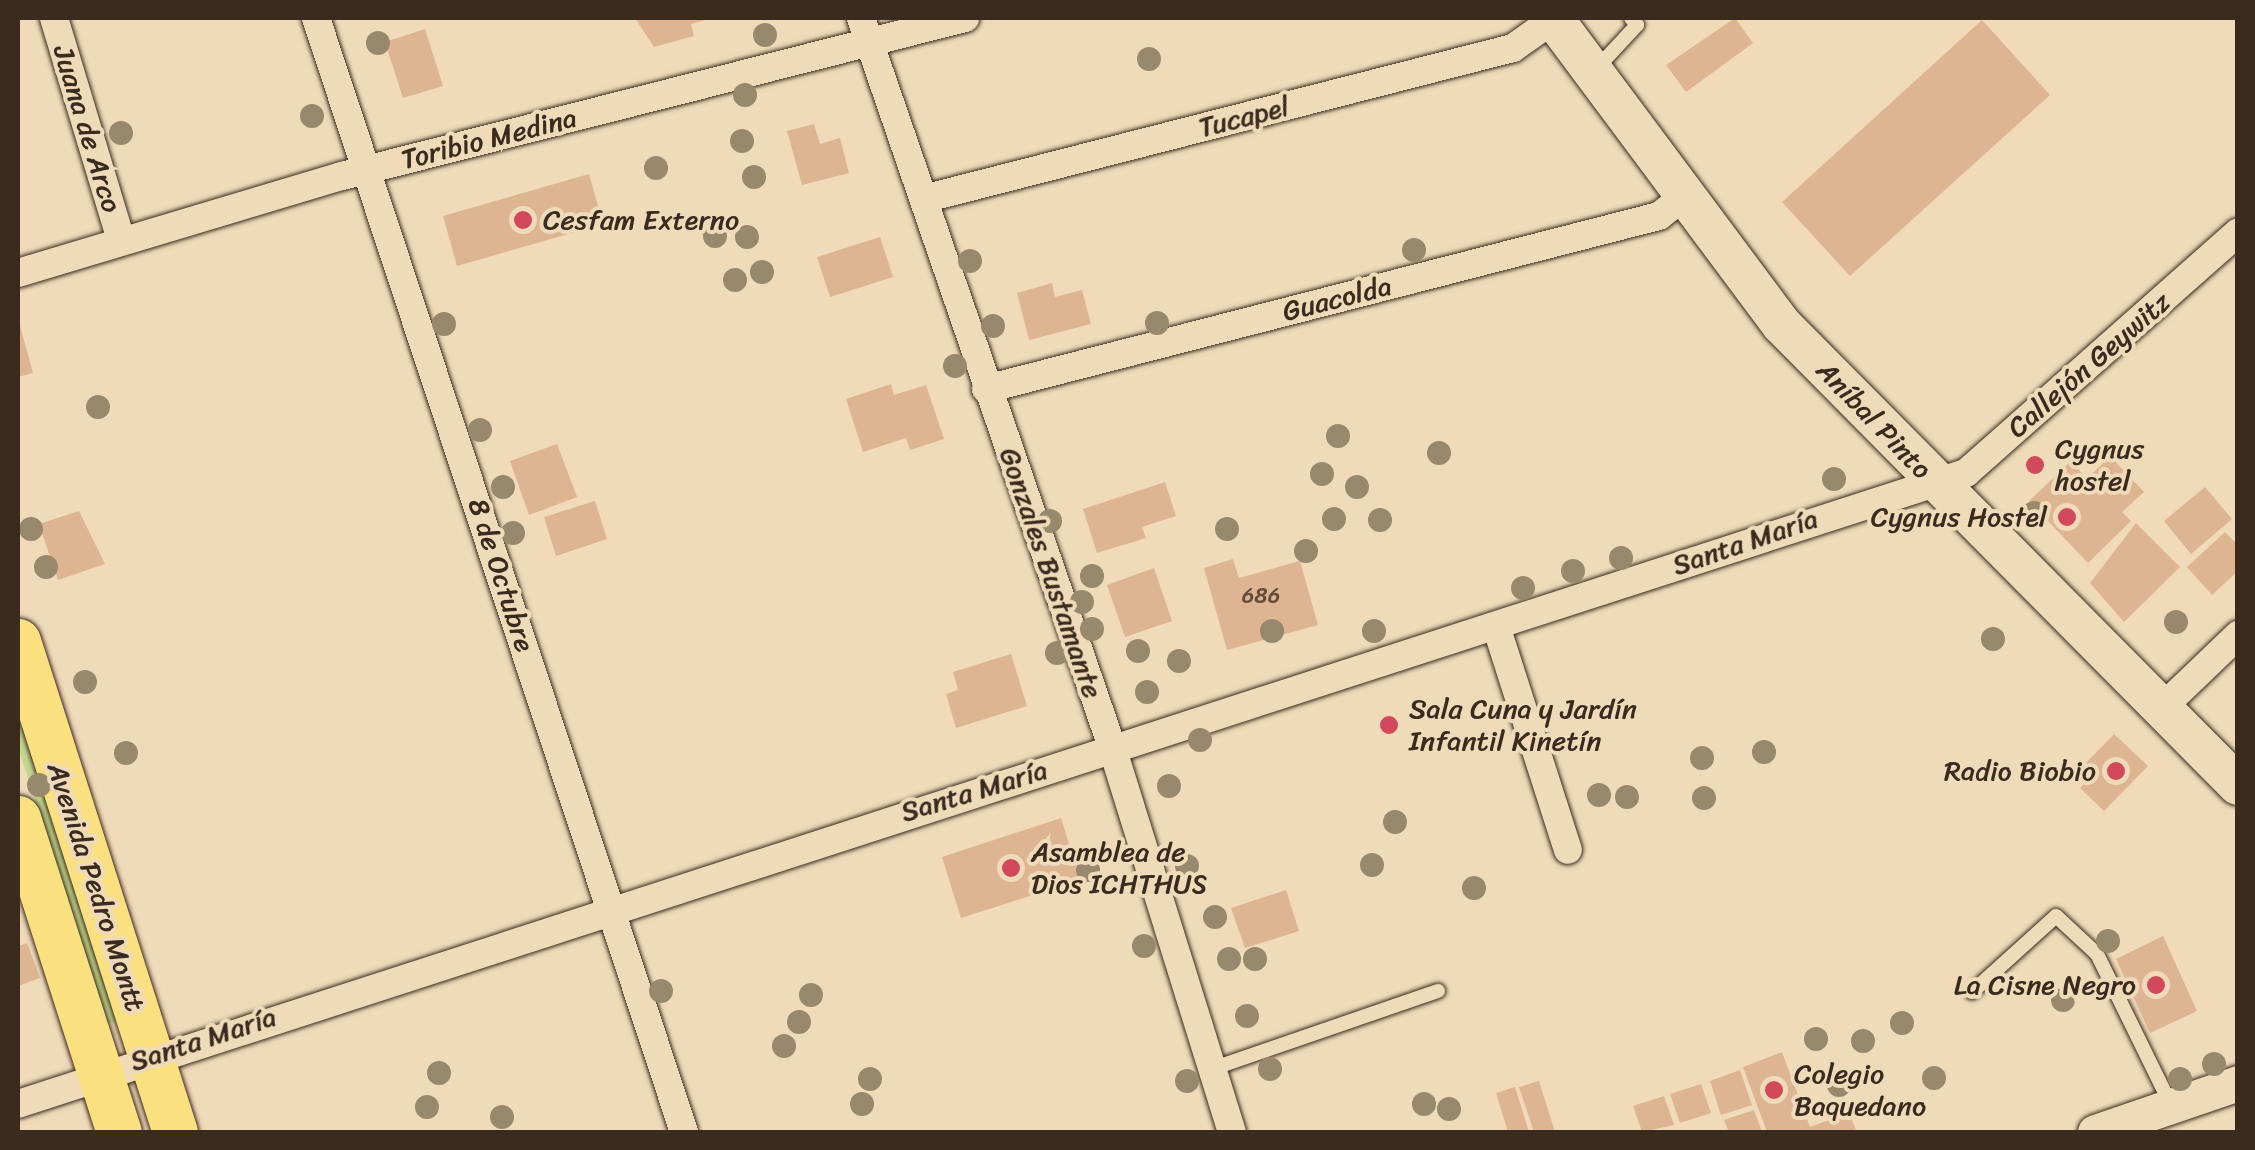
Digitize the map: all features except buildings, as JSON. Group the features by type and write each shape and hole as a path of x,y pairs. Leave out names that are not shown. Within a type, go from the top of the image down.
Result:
{"main road":[{"name":"Aníbal Pinto","path":"1554,18 1781,324 1931,480 2164,706 2238,785"},
{"name":"Avenida Pedro Montt","path":"18,641 175,1132"},
{"name":"Avenida Pedro Montt","path":"18,818 118,1132"}],"street":[{"name":"Juana de Arco","path":"54,18 120,240"},
{"name":"8 de Octubre","path":"316,18 684,1132"},
{"name":"Toribio Medina","path":"18,273 120,240 866,30 965,18"},
{"name":"Tucapel","path":"927,198 1513,48 1554,18"},
{"name":"Gonzales Bustamante","path":"866,30 927,198 986,389 1112,747 1232,1132"},
{"name":"Guacolda","path":"986,389 1659,216 1684,198"},
{"name":"Callejón Geywitz","path":"1931,480 1966,473 2238,232"},
{"name":"Santa María","path":"18,1104 151,1056 610,905 1496,626 1931,480"},
{"path":"1496,626 1568,850"},
{"path":"2164,706 2238,635"},
{"path":"2110,1130 2238,1082"}],"lane":[{"path":"1593,72 1638,20"},
{"path":"1972,992 2056,916 2097,954 2171,1106"},
{"path":"1214,1068 1438,991"}],"green space":[{"path":"18,687 126,1018 107,1024 18,747"}],"place":[{"name":"Cesfam Externo","path":"523,220"},
{"name":"Cygnus hostel","path":"2035,465"},
{"name":"Cygnus Hostel","path":"2067,517"},
{"name":"Sala Cuna y Jardín Infantil Kinetín","path":"1389,725"},
{"name":"Radio Biobio","path":"2116,771"},
{"name":"Asamblea de Dios ICHTHUS","path":"1011,868"},
{"name":"La Cisne Negro","path":"2156,985"},
{"name":"Colegio Baquedano","path":"1774,1090"}]}
